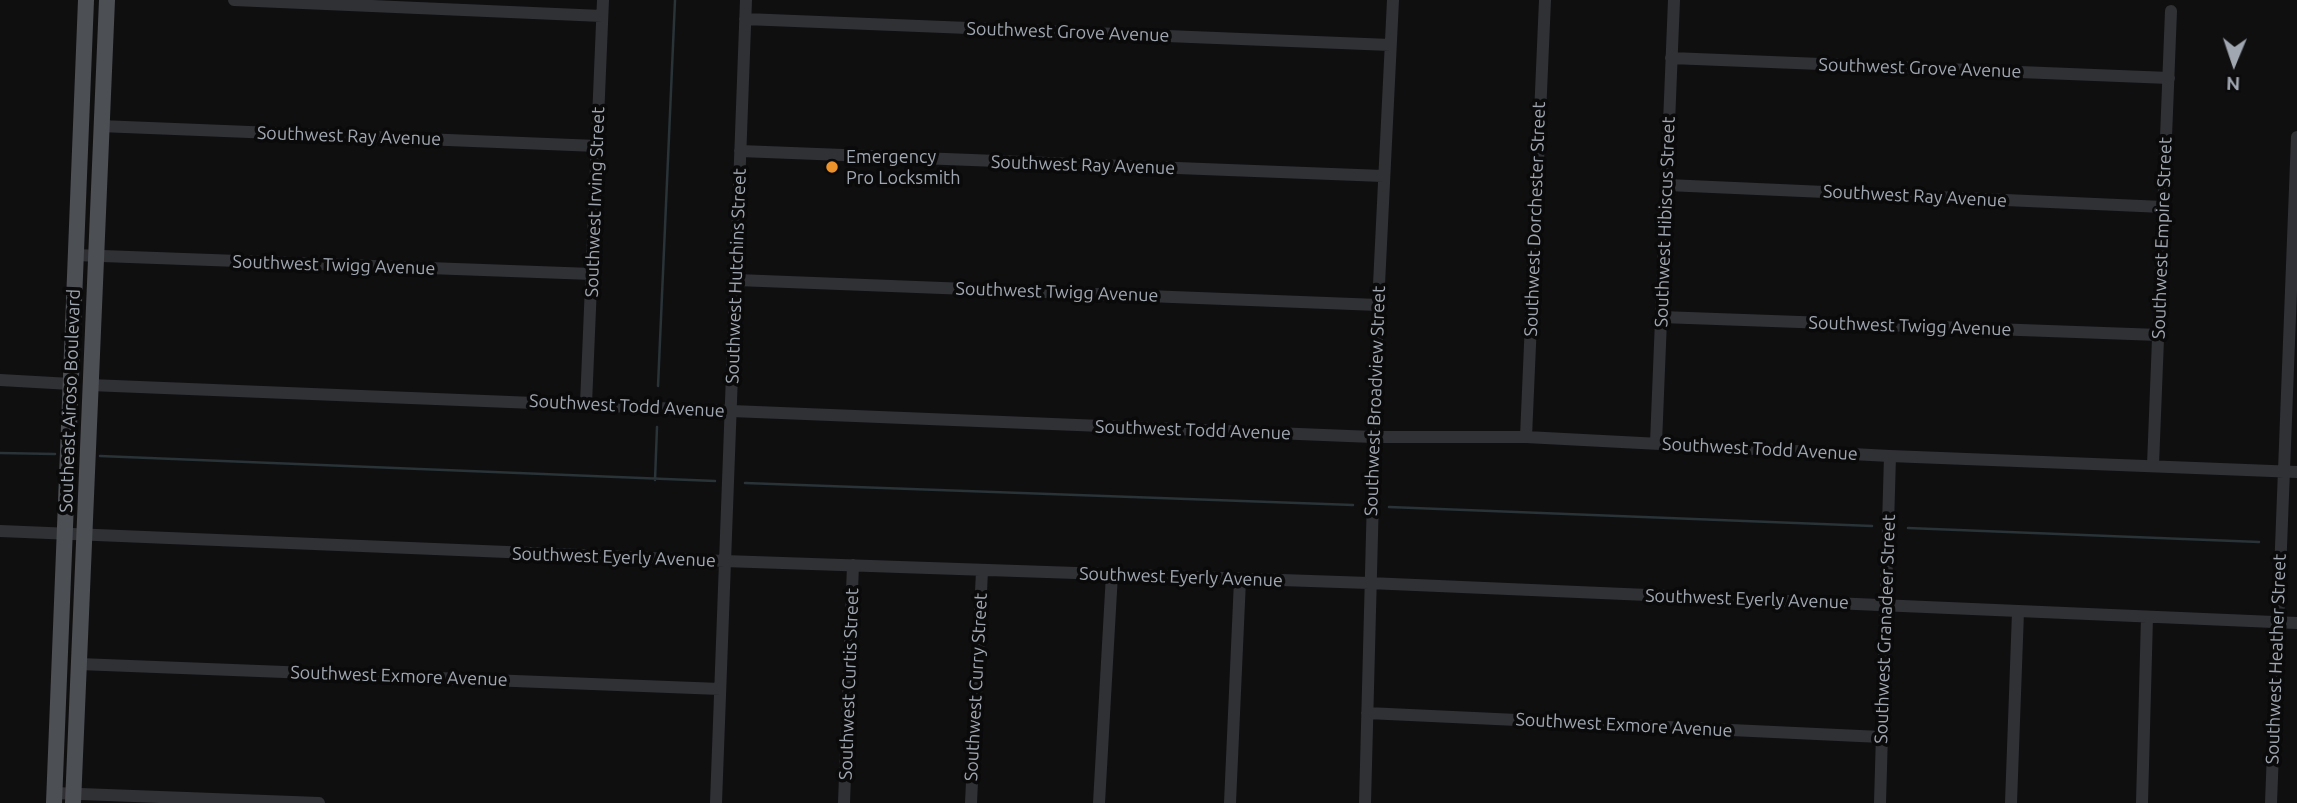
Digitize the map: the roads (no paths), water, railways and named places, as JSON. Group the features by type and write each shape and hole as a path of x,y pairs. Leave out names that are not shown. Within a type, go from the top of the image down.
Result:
{"main road":[{"name":"Southeast Airoso Boulevard","path":"54,798 86,0"},
{"name":"Southeast Airoso Boulevard","path":"73,798 107,0"}],"street":[{"path":"234,0 602,16"},
{"name":"Southwest Irving Street","path":"586,404 603,0"},
{"name":"Southwest Hutchins Street","path":"716,803 746,0"},
{"name":"Southwest Broadview Street","path":"1365,803 1373,437 1393,0"},
{"name":"Southwest Dorchester Street","path":"1526,437 1545,0"},
{"name":"Southwest Hibiscus Street","path":"1656,443 1674,0"},
{"name":"Southwest Empire Street","path":"2153,465 2171,11"},
{"name":"Southwest Grove Avenue","path":"745,19 1390,46"},
{"name":"Southwest Grove Avenue","path":"1671,58 2169,78"},
{"name":"Southwest Ray Avenue","path":"100,126 597,146"},
{"name":"Southwest Heather Street","path":"2271,803 2283,471 2293,343 2297,137"},
{"name":"Southwest Ray Avenue","path":"740,151 1383,176"},
{"name":"Southwest Ray Avenue","path":"1667,185 2162,207"},
{"name":"Southwest Twigg Avenue","path":"75,255 592,275"},
{"name":"Southwest Twigg Avenue","path":"737,280 1378,305"},
{"name":"Southwest Twigg Avenue","path":"1661,317 2158,335"},
{"path":"0,380 71,384"},
{"name":"Southwest Todd Avenue","path":"90,384 1373,437 1526,437 1890,456 2297,472"},
{"name":"Southwest Granadeer Street","path":"1880,803 1890,456"},
{"name":"Southwest Eyerly Avenue","path":"0,531 724,561 1369,583 2297,623"},
{"name":"Southwest Curtis Street","path":"844,803 853,565"},
{"name":"Southwest Curry Street","path":"971,803 982,570"},
{"path":"1099,803 1112,574"},
{"path":"1230,803 1240,580"},
{"path":"2011,803 2018,612"},
{"path":"2142,803 2147,617"},
{"name":"Southwest Exmore Avenue","path":"79,664 720,688"},
{"name":"Southwest Exmore Avenue","path":"1367,713 1881,737"},
{"path":"54,798 319,803"}],"waterway":[{"path":"658,386 675,0"},
{"path":"655,480 657,427"},
{"path":"0,453 55,454"},
{"path":"100,456 715,481"},
{"path":"745,483 1353,505"},
{"path":"1389,507 1872,526"},
{"path":"1908,528 2259,542"}],"place":[{"name":"Emergency Pro Locksmith","path":"832,167"}]}
